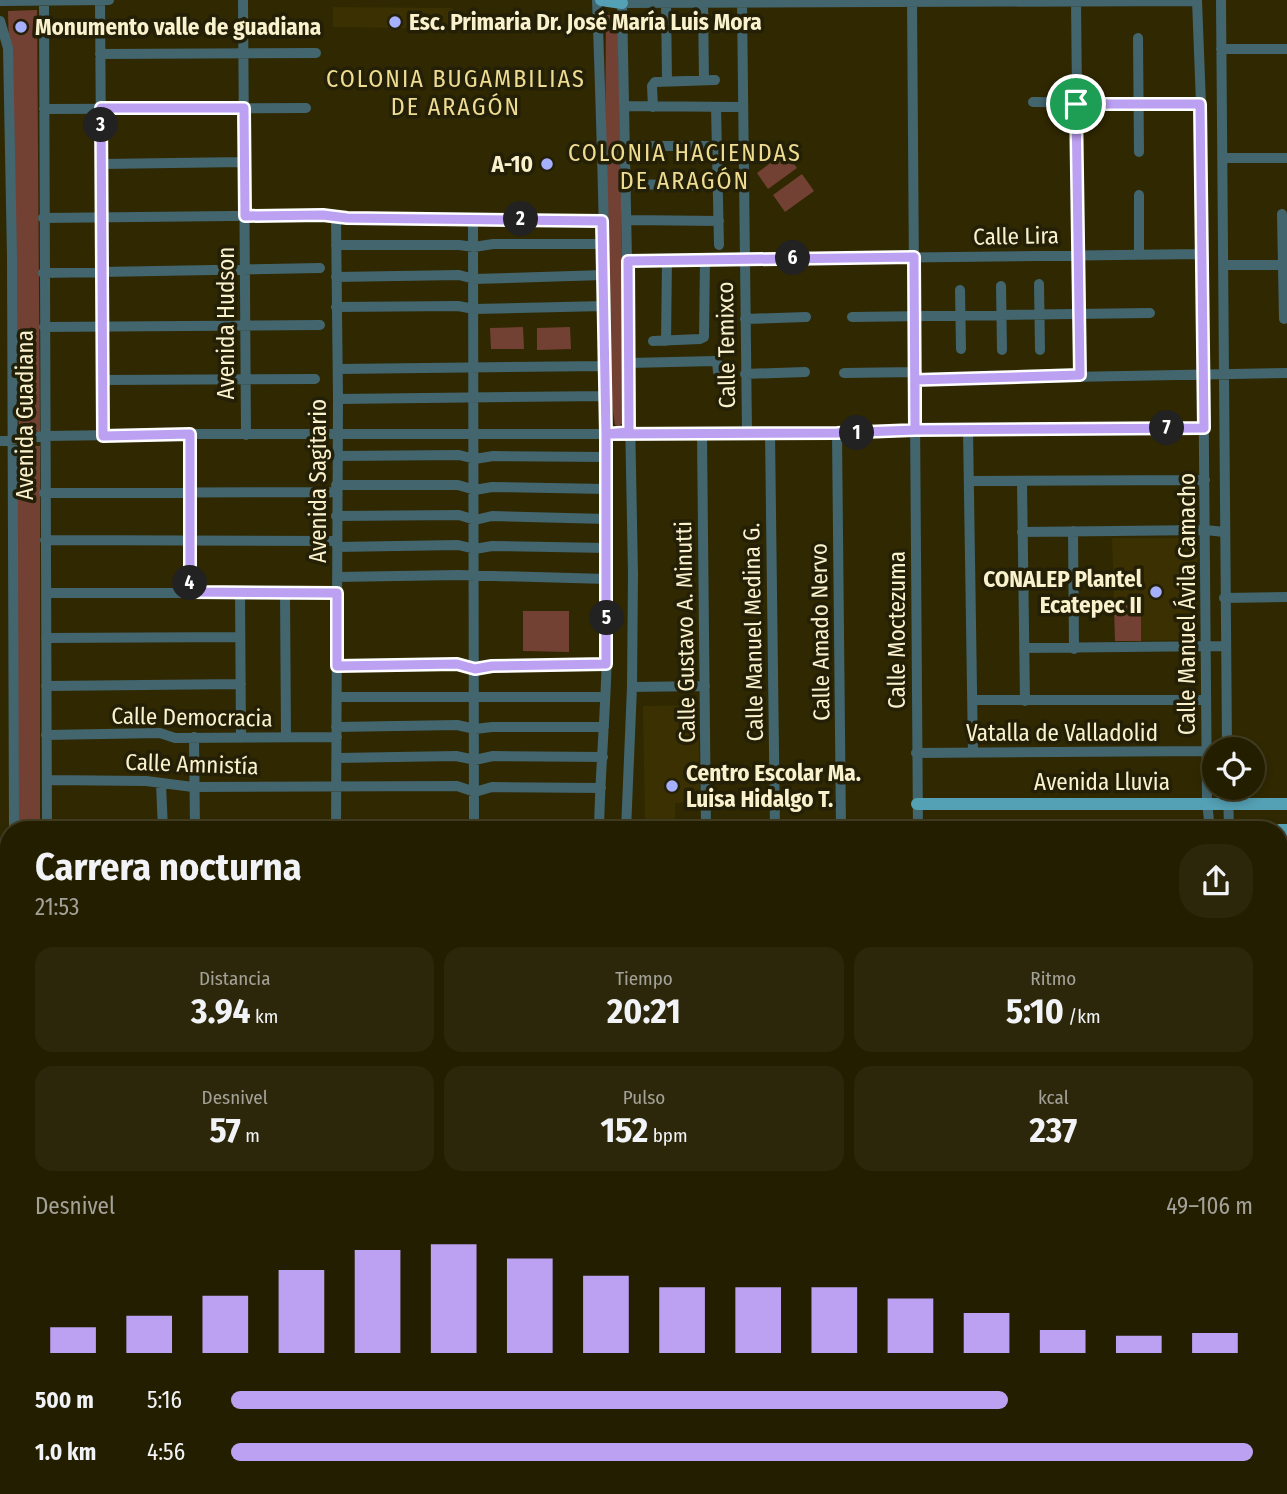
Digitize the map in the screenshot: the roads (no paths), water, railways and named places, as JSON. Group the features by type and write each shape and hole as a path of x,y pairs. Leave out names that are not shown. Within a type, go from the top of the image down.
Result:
{"main road":[{"path":"599,0 622,2"},
{"name":"Avenida Lluvia","path":"917,804 1287,804"}],"street":[{"name":"Avenida Guadiana","path":"44,0 47,821"},
{"path":"100,0 103,436"},
{"path":"0,1 109,0"},
{"name":"Avenida Hudson","path":"243,0 246,435"},
{"path":"599,0 608,548 599,821"},
{"path":"626,821 633,574 622,2 703,4 1197,0"},
{"name":"Calle Manuel Ávila Camacho","path":"1197,0 1207,737"},
{"name":"Calle Manuel Ávila Camacho","path":"1221,0 1227,737"},
{"name":"Calle Moctezuma","path":"912,1 918,821"},
{"path":"1076,2 1080,375"},
{"name":"Calle Temixco","path":"742,3 741,107 747,433"},
{"path":"666,4 667,81"},
{"path":"703,4 704,80"},
{"name":"Avenida Guadiana","path":"0,21 4,49 5,189 12,257 14,821"},
{"path":"1138,38 1139,152"},
{"path":"1221,49 1287,49"},
{"path":"100,54 316,53"},
{"path":"653,107 653,84 667,81 716,80"},
{"path":"1033,102 1200,104"},
{"path":"625,106 741,107"},
{"path":"716,107 719,245"},
{"path":"44,109 306,108"},
{"path":"626,146 716,146"},
{"path":"1223,158 1287,158"},
{"path":"102,164 244,162"},
{"path":"627,184 718,186"},
{"path":"1139,195 1139,254"},
{"path":"1282,214 1284,319"},
{"path":"43,218 323,215 336,218 602,221"},
{"name":"Avenida Sagitario","path":"336,218 336,821"},
{"path":"474,218 474,821"},
{"path":"628,220 719,221"},
{"path":"336,245 474,247 493,244 603,244"},
{"name":"Calle Lira","path":"628,261 1202,254"},
{"path":"0,256 12,257"},
{"path":"666,341 667,260"},
{"path":"653,341 704,337 705,260"},
{"path":"1224,265 1285,265"},
{"path":"43,273 320,268"},
{"path":"336,277 459,275 474,279 494,276 604,275"},
{"path":"1039,284 1040,350"},
{"path":"1000,286 1002,350"},
{"path":"960,290 961,349"},
{"path":"336,307 458,306 474,309 604,306"},
{"path":"852,317 1150,313"},
{"path":"745,319 806,317"},
{"path":"44,327 320,325"},
{"path":"629,363 715,361 718,362 718,372"},
{"path":"338,369 605,366"},
{"path":"745,373 805,372"},
{"path":"844,373 915,376 1287,373"},
{"path":"102,380 315,379"},
{"path":"0,394 13,394"},
{"path":"338,399 606,396"},
{"path":"0,442 45,436 190,434 702,434 1204,428"},
{"path":"968,429 973,753"},
{"name":"Calle Manuel Medina G.","path":"769,433 775,821"},
{"name":"Calle Amado Nervo","path":"837,433 841,821"},
{"path":"190,434 190,592"},
{"name":"Calle Gustavo A. Minutti","path":"702,434 706,821"},
{"path":"337,456 460,455 475,459 493,456 606,457"},
{"path":"969,481 1205,480"},
{"path":"1022,481 1026,701"},
{"path":"44,493 458,485 475,490 492,487 607,489"},
{"path":"337,516 459,514 475,520 492,516 607,519"},
{"path":"1073,531 1074,649"},
{"path":"1022,532 1224,532"},
{"path":"45,540 458,545 475,549 492,546 608,548"},
{"path":"337,577 458,575 475,578 607,579"},
{"path":"46,593 337,593"},
{"path":"240,593 241,738"},
{"path":"285,593 286,737"},
{"path":"1224,598 1287,597"},
{"path":"46,638 240,636"},
{"path":"1024,648 1225,646"},
{"path":"337,666 457,664 475,669 492,666 606,664"},
{"path":"46,686 241,684"},
{"path":"632,687 705,686"},
{"path":"337,697 605,697"},
{"path":"973,700 1206,700"},
{"name":"Calle Democracia","path":"46,735 160,733 175,738 241,738 457,725 475,729 604,727"},
{"path":"194,737 195,821"},
{"name":"Vatalla de Valladolid","path":"916,753 1202,751"},
{"path":"337,758 456,756 475,760 493,756 603,757"},
{"name":"Calle Amnistía","path":"47,780 146,781 193,787 457,786 475,792"},
{"path":"161,785 163,821"},
{"path":"475,792 492,787 601,788"},
{"path":"1229,800 1229,821"},
{"name":"Calle Manuel Ávila Camacho","path":"1207,802 1209,821"}],"place":[{"name":"Esc. Primaria Dr. José María Luis Mora","path":"395,22"},
{"name":"Monumento valle de guadiana","path":"21,27"},
{"name":"A-10","path":"547,164"},
{"name":"CONALEP Plantel Ecatepec II","path":"1156,592"},
{"name":"Centro Escolar Ma. Luisa Hidalgo T.","path":"672,786"}],"district":[{"name":"COLONIA BUGAMBILIAS DE ARAGÓN","path":"456,93"},
{"name":"COLONIA HACIENDAS DE ARAGÓN","path":"685,167"}]}
